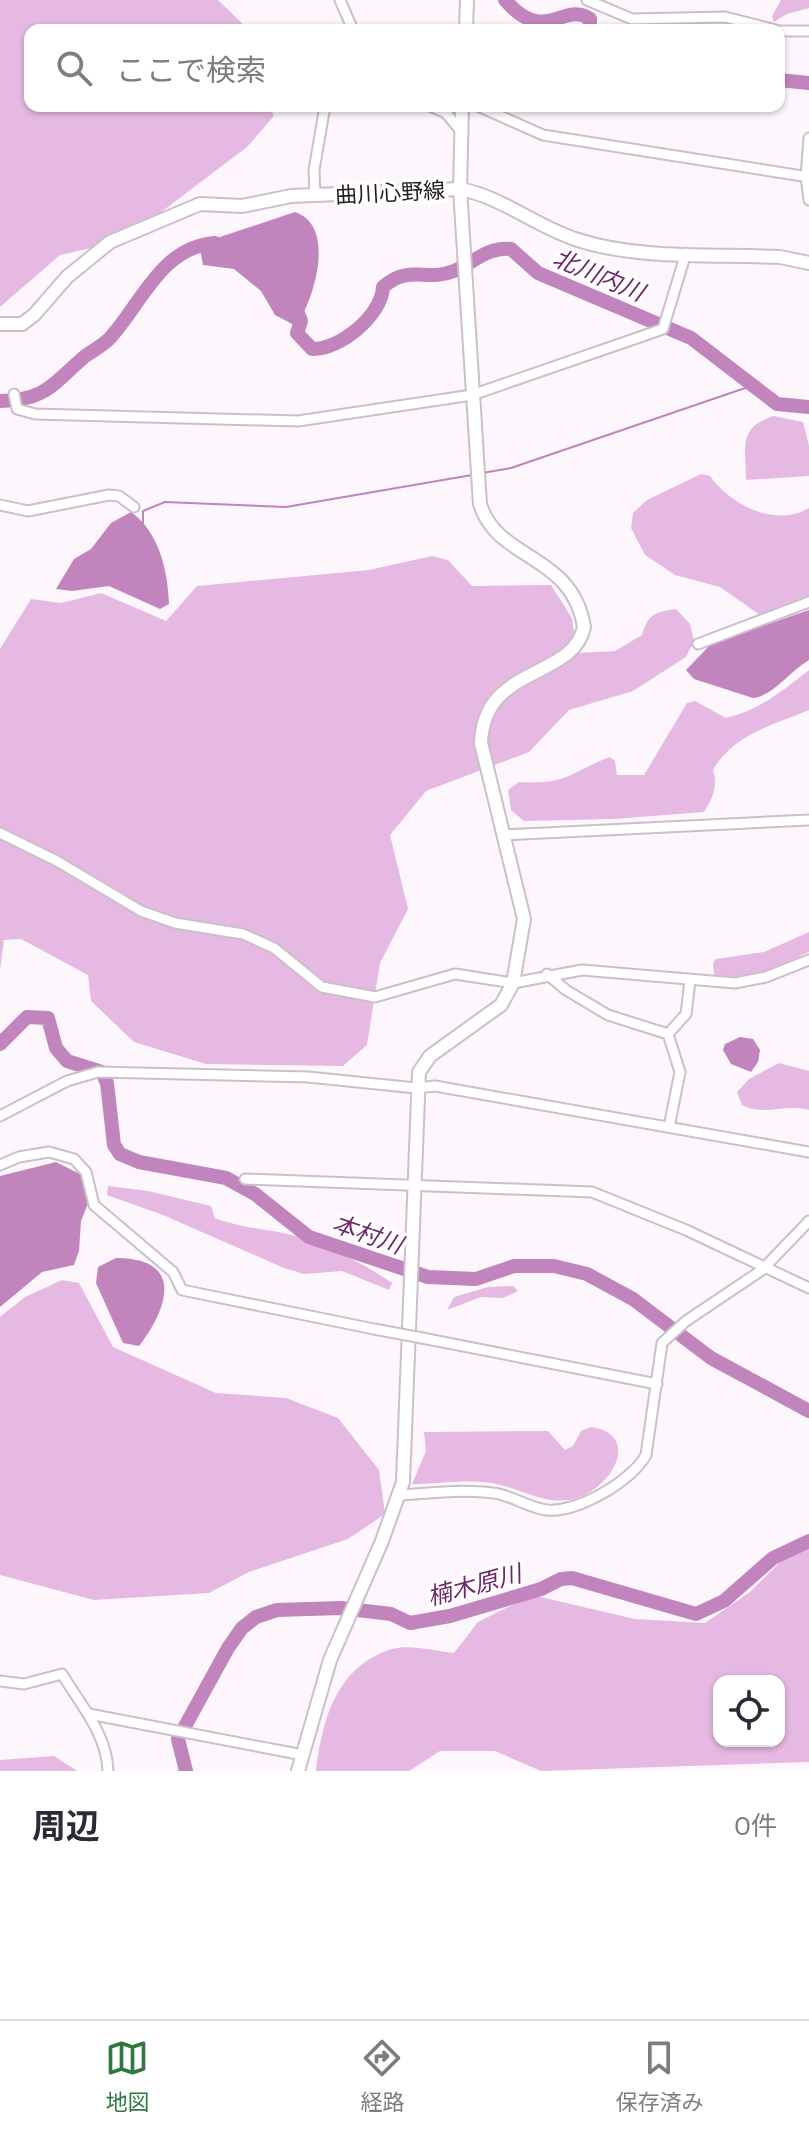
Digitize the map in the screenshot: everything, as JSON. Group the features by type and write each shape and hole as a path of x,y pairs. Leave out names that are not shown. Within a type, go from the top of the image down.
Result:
{"street":[{"path":"340,0 350,24"},
{"path":"466,24 467,0"},
{"path":"587,0 632,19 725,17 754,24"},
{"path":"785,30 809,31"},
{"path":"315,195 315,162 324,112"},
{"path":"444,112 460,130"},
{"path":"298,1771 330,1660 400,1495 419,1072 430,1056 495,1011 513,983 524,919 481,743 485,716 499,695 574,649 584,627 576,601 556,573 501,539 484,519 480,504 460,189 462,112"},
{"path":"491,112 543,135 808,176"},
{"path":"809,138 809,200"},
{"name":"曲川心野線","path":"0,324 22,324 34,315 67,277 110,242 149,228 181,211 208,203 242,206 291,196 460,189 482,193 542,225 601,247 780,257 809,263"},
{"path":"14,394 17,409 35,414 298,421 472,395 663,329 686,253"},
{"path":"0,505 28,511 109,495 119,496 134,507"},
{"path":"698,644 809,602"},
{"path":"503,835 809,820"},
{"path":"0,833 38,850 141,911 175,923 223,929 256,939 283,954 305,976 322,987 375,997 455,974 513,983 547,974 582,970 690,981 752,981 809,960"},
{"path":"547,974 566,990 608,1015 668,1034"},
{"path":"668,1034 686,1014 690,981"},
{"path":"668,1034 680,1072 669,1127"},
{"path":"0,1116 67,1081 98,1072 126,1070 308,1077 416,1088 435,1086 490,1094 809,1152"},
{"path":"0,1165 19,1157 49,1152 74,1159 86,1172 94,1205 173,1272 182,1290 657,1384"},
{"path":"245,1179 592,1192 686,1230 809,1288"},
{"path":"400,1495 492,1493 545,1510 563,1510 607,1491 642,1462 662,1343 686,1321 765,1267 809,1221"},
{"path":"0,1681 24,1684 62,1674 89,1714 105,1752 108,1771"},
{"path":"89,1714 303,1755"}],"shaded area":[{"path":"0,0 218,0 243,24 24,24 24,112 272,112 274,116 247,147 123,241 60,255 0,307"},
{"path":"781,0 809,0 809,8 787,14 774,22 772,16"},
{"path":"295,212 308,220 319,247 315,282 296,326 275,315 261,291 234,269 203,265 199,244"},
{"path":"774,416 803,422 809,446 809,476 746,480 745,449 749,433 754,426"},
{"path":"701,474 710,476 730,496 755,510 782,516 809,508 809,596 771,616 760,615 720,587 675,575 645,555 631,528 633,513 647,500"},
{"path":"131,512 149,530 160,553 169,604 160,609 109,586 72,591 56,589 74,559 91,549 111,523"},
{"path":"432,556 448,560 472,586 551,585 572,618 577,653 615,651 642,635 653,615 676,609 690,624 694,641 686,657 633,691 569,710 529,752 426,791 390,835 408,909 380,963 367,1045 343,1066 206,1064 134,1042 91,1001 88,975 21,939 4,940 0,970 0,649 31,599 61,603 101,593 166,621 197,586 369,570"},
{"path":"809,610 809,660 768,693 753,698 694,679 686,670 711,644"},
{"path":"809,670 809,710 755,732 732,747 713,770 714,792 704,812 614,819 524,821 511,810 508,790 519,782 558,780 610,757 615,761 617,775 644,775 687,703 695,701 726,718 738,715 760,705"},
{"path":"809,932 809,952 787,963 738,978 714,975 713,963 716,959 764,952"},
{"path":"740,1037 753,1039 760,1050 758,1062 751,1072 731,1064 723,1050 725,1044"},
{"path":"779,1063 809,1071 809,1110 759,1110 742,1105 737,1092 749,1079"},
{"path":"56,1162 82,1175 89,1201 81,1221 79,1251 74,1265 42,1272 0,1307 0,1176"},
{"path":"108,1186 148,1191 211,1206 215,1218 311,1241 368,1267 392,1283 389,1290 342,1271 304,1274 284,1268 163,1215 107,1195"},
{"path":"116,1258 138,1260 152,1266 161,1276 164,1287 158,1316 139,1346 123,1343 96,1283 98,1267"},
{"path":"62,1280 79,1283 113,1347 216,1393 286,1398 338,1418 379,1470 385,1514 348,1539 249,1572 209,1593 94,1600 0,1575 0,1317 25,1297"},
{"path":"513,1286 518,1291 503,1298 481,1297 447,1310 454,1297 488,1287"},
{"path":"591,1427 607,1432 616,1441 618,1453 607,1477 582,1496 548,1500 481,1482 412,1484 426,1451 424,1432 548,1431 565,1450 573,1446 581,1431"},
{"path":"809,1547 809,1762 541,1771 495,1751 440,1751 409,1771 316,1771 328,1714 345,1681 373,1657 392,1649 423,1648 454,1653 478,1622 532,1595 635,1619 705,1623 750,1592 782,1560"},
{"path":"54,1756 77,1771 0,1771 0,1760"}],"waterway":[{"path":"505,0 519,14 532,20 543,22 581,15 590,19 590,24"},
{"path":"785,81 809,83"},
{"name":"北川内川","path":"0,401 28,398 47,389 109,339 166,266 196,247 215,243"},
{"name":"北川内川","path":"294,303 301,321 297,333 312,349 323,348 358,329 375,309 383,287 392,280 401,276 444,274 494,250 511,249 538,273 691,338 777,404 809,407"},
{"path":"482,473 511,468 754,385"},
{"path":"143,523 143,511 165,502 286,507 472,475"},
{"name":"本村川","path":"0,1044 27,1017 48,1018 56,1048 67,1061 102,1072 107,1083 114,1145 120,1154 139,1162 226,1178 255,1194 309,1237 428,1277 476,1279 514,1266 554,1266 587,1274 633,1299 711,1358 809,1411"},
{"name":"楠木原川","path":"186,1771 178,1739 228,1648 242,1628 256,1617 277,1610 341,1608 391,1614 410,1623 450,1616 572,1578 696,1614 724,1601 773,1558 809,1541"}]}
